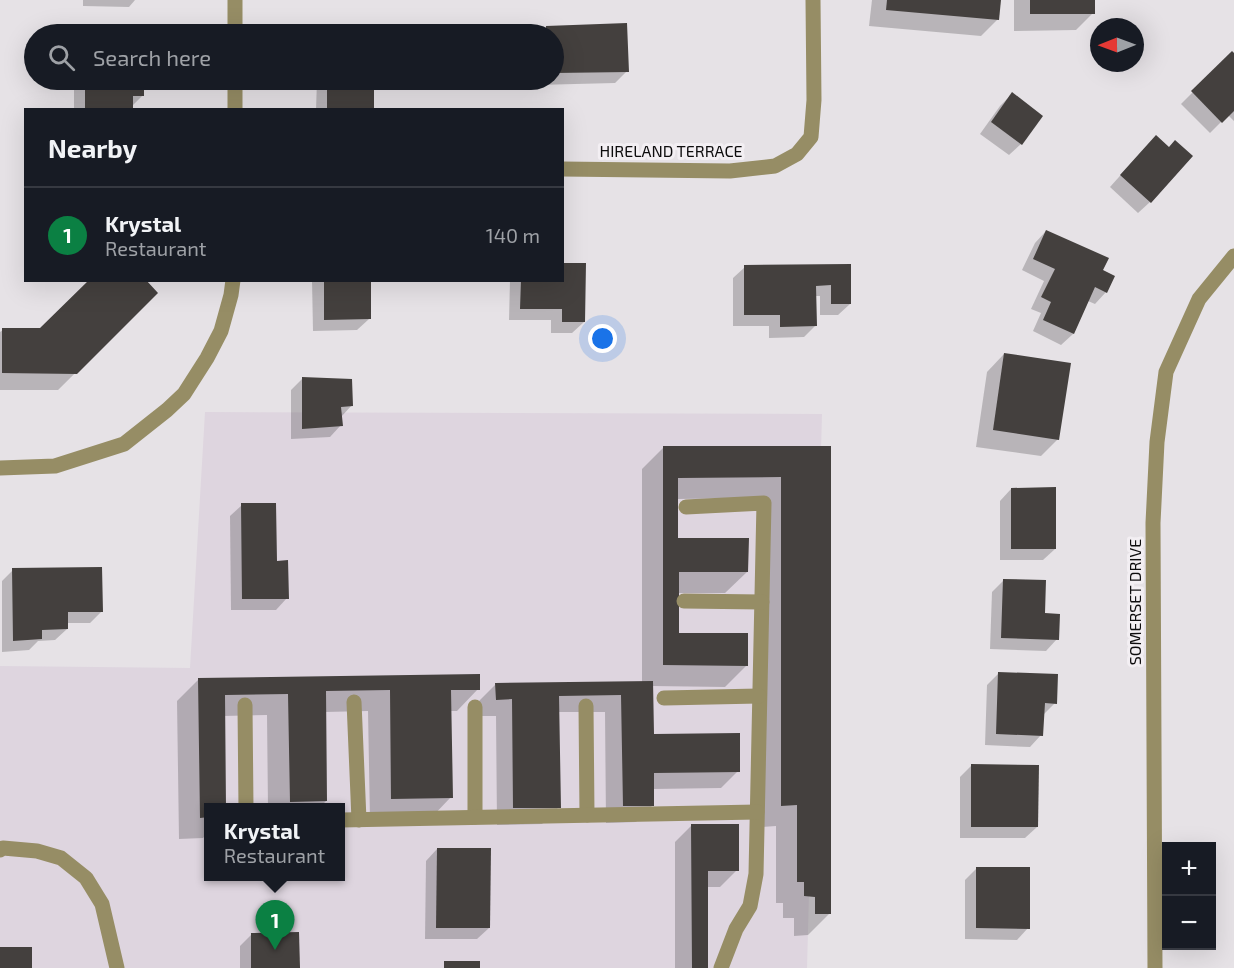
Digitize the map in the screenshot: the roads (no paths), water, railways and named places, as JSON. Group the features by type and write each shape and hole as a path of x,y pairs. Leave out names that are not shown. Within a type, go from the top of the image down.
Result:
{"street":[{"path":"235,24 236,0"},
{"name":"HIRELAND TERRACE","path":"564,169 730,171 775,166 797,154 811,137 814,100 813,0"},
{"path":"235,90 235,108"},
{"name":"SOMERSET DRIVE","path":"1155,968 1153,523 1157,442 1166,372 1199,299 1234,256"},
{"path":"0,468 55,466 124,444 167,410 184,394 207,358 220,331 233,282"},
{"path":"686,507 764,503 756,874 750,906 736,929 721,968"},
{"path":"684,601 762,602"},
{"path":"664,698 759,696"},
{"path":"354,702 359,820"},
{"path":"245,705 246,803"},
{"path":"586,706 587,815"},
{"path":"475,707 475,817"},
{"path":"345,820 758,812"},
{"path":"0,850 3,848 37,851 61,858 86,878 102,904 117,968"}],"place":[{"name":"Krystal","path":"275,950"}]}
